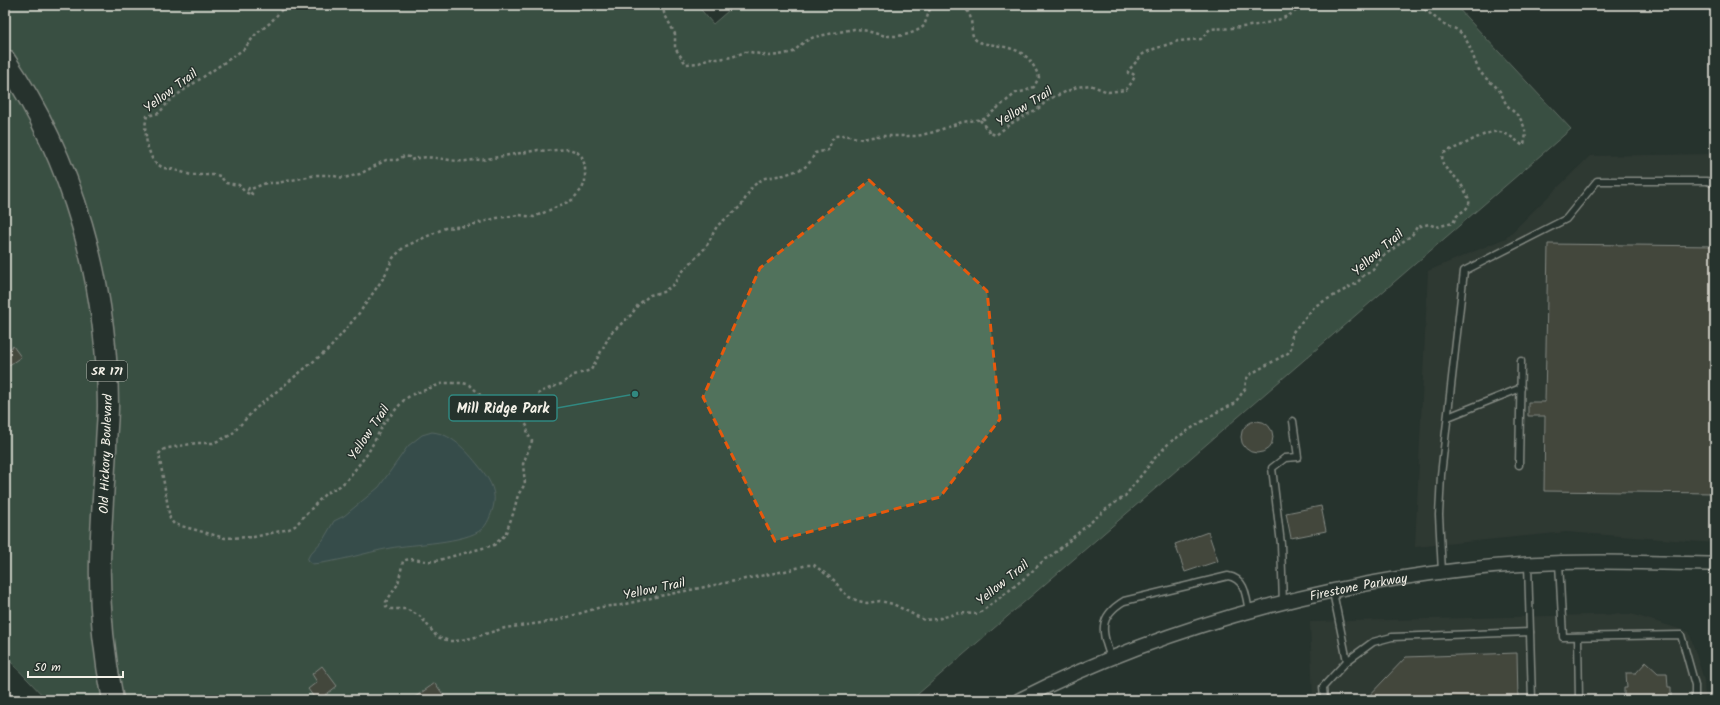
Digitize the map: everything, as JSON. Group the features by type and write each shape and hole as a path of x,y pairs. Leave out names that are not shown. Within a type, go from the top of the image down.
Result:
{"main road":[{"name":"Old Hickory Boulevard","path":"5,60 36,112 64,171 84,230 102,312 107,361 108,407 100,563 104,646 113,700"}],"street":[{"name":"Firestone Parkway","path":"1019,700 1111,658 1181,632 1283,603 1382,581 1442,572 1528,564 1715,564"}],"lane":[{"path":"1442,572 1440,500 1464,271 1566,219 1597,181 1708,181 1715,184"},
{"path":"1519,466 1521,360"},
{"path":"1448,417 1520,388"},
{"path":"1283,603 1281,544 1272,468 1285,458 1298,456 1293,421"},
{"path":"1560,563 1563,637 1681,635 1695,685 1695,700"},
{"path":"1528,564 1532,700"},
{"path":"1111,658 1103,634 1103,626 1113,609 1124,601 1228,576 1238,580 1242,584 1249,612"},
{"path":"1333,592 1347,661"},
{"path":"1324,700 1323,687 1347,661 1373,642 1392,637 1530,632"},
{"path":"1578,637 1579,700"}],"path":[{"name":"Yellow Trail","path":"286,5 244,48 171,100 159,113 147,116 145,126 147,145 153,161 163,168 172,168 191,175 216,174 226,183 239,185 244,191 251,195 252,194 248,189 266,183 277,183 317,175 329,175 344,178 360,174 386,160 397,160 404,156 409,156 411,160 429,157 459,161 474,159 481,160 538,150 569,150 577,152 582,157 585,166 586,182 582,189 572,200 546,213 534,217 519,215 497,218 468,226 445,228 404,247 392,258 384,277 360,312 330,348 255,409 230,435 213,443 197,443 168,448 162,450 159,454 170,519 174,524 180,527 225,538 254,537 289,529 295,526 326,493 340,486 347,480 368,453 384,423 404,400 411,395 444,383 463,383 470,385 507,419 517,418 524,421 528,428 527,433 532,441 523,464 525,484 518,495 505,535 494,544 427,563 408,559 403,560 401,564 400,580 386,602 386,606 389,609 406,609 421,617 437,637 450,641 472,638 492,631 555,621 601,608 790,570 807,565 814,565 819,568 835,581 849,597 867,603 880,601 893,604 924,620 937,619 959,613 978,614 1014,588 1045,559 1050,557 1115,502 1125,496 1154,459 1170,442 1217,412 1234,404 1245,389 1246,380 1249,375 1288,353 1291,348 1292,334 1315,306 1357,282 1373,270 1383,256 1412,235 1417,226 1429,224 1436,227 1453,223 1459,214 1467,208 1470,202 1460,183 1447,170 1443,163 1442,157 1444,153 1492,131 1506,134 1514,138 1523,146 1525,129 1520,118 1507,106 1498,89 1484,78 1478,69 1464,36 1453,27 1447,27 1419,5"},
{"path":"663,5 664,13 675,34 676,51 680,54 686,64 699,63 709,58 718,59 732,57 745,52 769,56 779,55 793,52 804,42 814,37 854,29 861,29 888,36 911,33 924,26 933,5"},
{"name":"Yellow Trail","path":"960,5 968,12 972,20 974,38 985,44 1018,50 1032,64 1039,77 1034,86 1025,91 1016,93 989,113 986,117 980,120 990,133 996,135 1010,124 1039,108 1049,99 1077,87 1090,85 1108,92 1126,90 1135,76 1128,73 1128,71 1143,54 1178,41 1201,39 1210,28 1230,29 1277,20 1290,15 1303,5"},
{"path":"524,421 529,406 540,392 561,384 574,375 591,370 611,333 631,315 638,305 650,295 663,292 674,284 682,272 706,247 713,230 741,206 752,187 758,182 804,168 811,161 814,153 828,150 835,136 840,135 862,139 877,136 917,136 934,132 962,122 980,120"}],"highlighted area":[{"path":"869,180 987,291 1000,419 940,497 775,541 703,397 760,268"}],"shaded area":[{"path":"1715,154 1715,543 1566,532 1415,547 1428,271 1506,238 1590,156"},
{"path":"1631,614 1689,632 1704,680 1705,700 1313,700 1310,622"}],"green space":[{"path":"5,5 697,5 713,24 735,5 1455,5 1571,129 911,700 47,700 9,660 5,663"}],"water":[{"path":"432,432 447,437 460,446 472,458 488,479 494,493 494,503 490,517 484,527 474,534 452,540 390,548 322,563 312,564 307,560 310,554 323,540 334,521 344,516 379,487 408,446 422,435"}],"building":[{"path":"1548,244 1715,246 1715,493 1544,491 1545,416 1528,416 1528,402 1545,402"},
{"path":"13,346 21,357 5,368 5,352"},
{"path":"1254,421 1260,421 1269,425 1273,437 1269,449 1260,453 1254,453 1245,449 1241,440 1241,434 1245,425"},
{"path":"1321,506 1326,531 1291,538 1286,513"},
{"path":"1208,532 1218,561 1185,572 1175,544"},
{"path":"1517,653 1518,700 1365,700 1406,657"},
{"path":"1646,662 1658,673 1667,673 1668,687 1671,687 1671,700 1624,700 1624,688 1627,688 1626,673 1636,673"},
{"path":"322,666 337,686 319,700 316,700 308,689 317,682 312,674"},
{"path":"435,683 447,700 411,700"}],"place":[{"name":"Mill Ridge Park","path":"635,394"}]}
